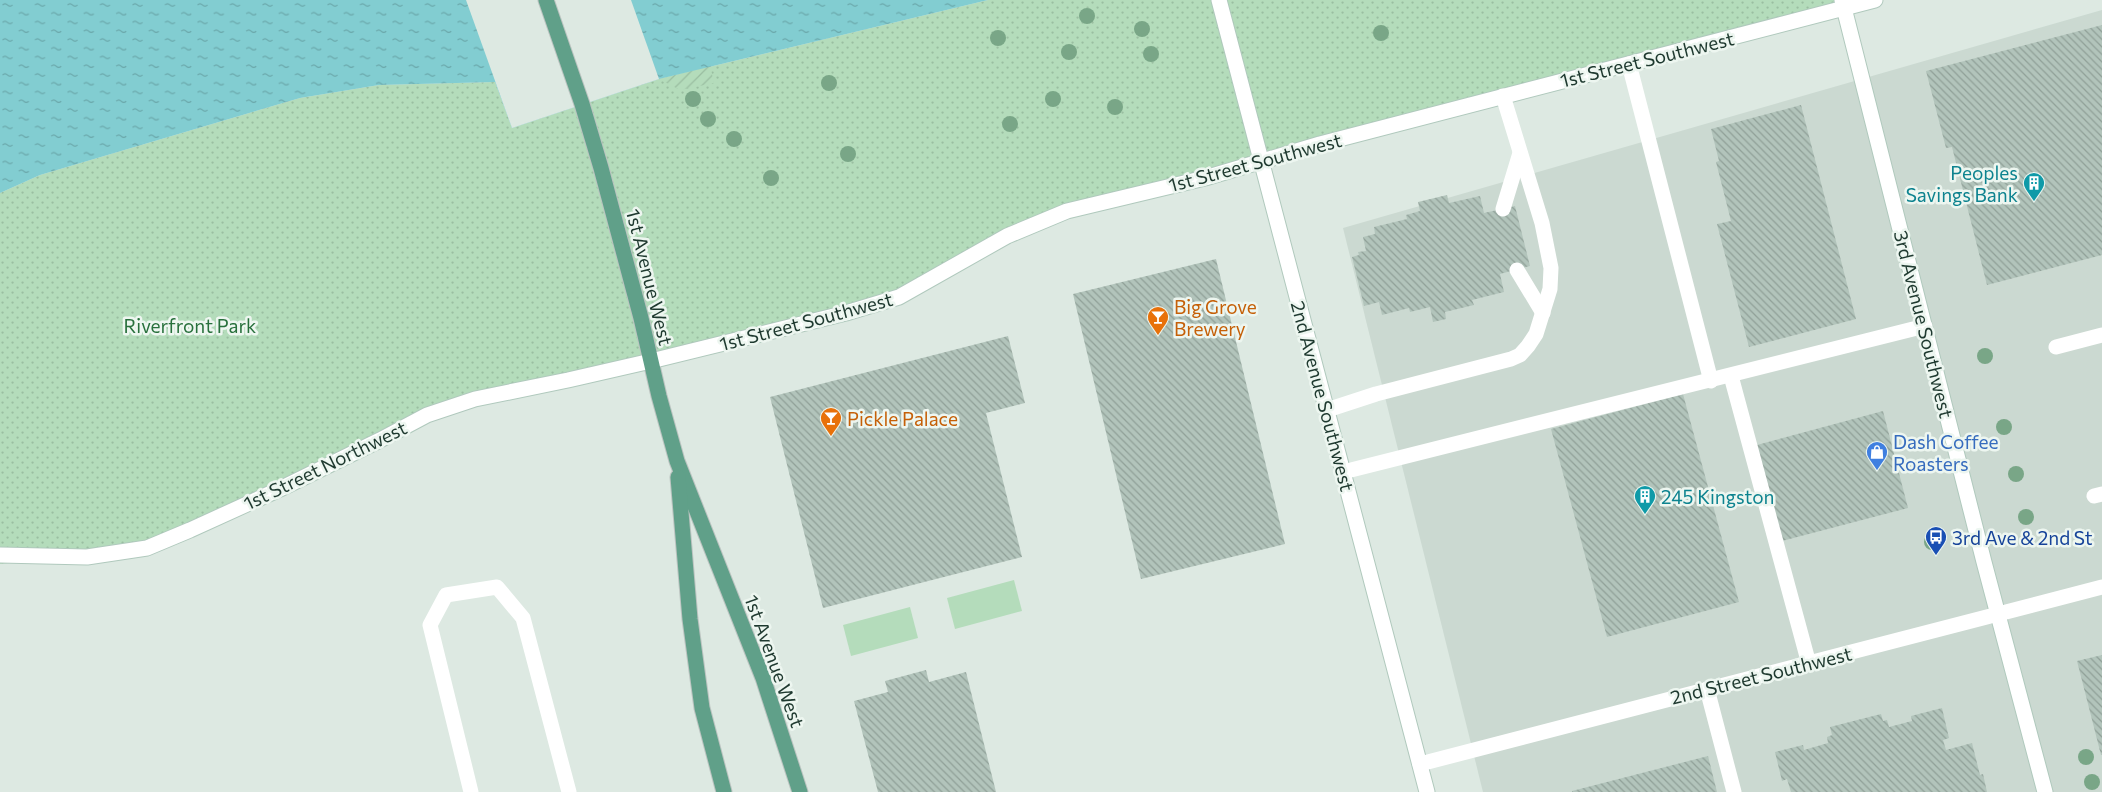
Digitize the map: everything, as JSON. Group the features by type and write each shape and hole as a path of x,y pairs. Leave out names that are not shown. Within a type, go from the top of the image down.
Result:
{"main road":[{"name":"1st Avenue West","path":"546,0 582,104 634,290 677,460 762,678 800,792"},
{"name":"2nd Avenue Southwest","path":"1219,0 1427,792"},
{"name":"1st Street Southwest","path":"651,361 846,313 899,297 1007,236 1067,211 1205,178 1320,144 1629,64 1843,4 1875,0"},
{"name":"3rd Avenue Southwest","path":"1843,4 2045,792"},
{"path":"1629,64 1710,381"},
{"path":"1327,410 1376,394 1511,359 1520,355 1528,346 1543,313 1550,289 1551,268 1542,222 1503,96"},
{"path":"1502,209 1520,153"},
{"path":"1517,270 1543,313"},
{"path":"1343,472 1925,326"},
{"path":"2056,347 2102,335"},
{"name":"1st Street Northwest","path":"0,555 87,556 147,548 280,489 427,415 476,399 651,361"},
{"path":"1731,376 1809,664"},
{"name":"1st Avenue West","path":"677,460 690,619 702,708 724,792"},
{"path":"471,792 430,625 446,595 497,587 523,618 570,792"},
{"name":"2nd Street Southwest","path":"1420,764 2102,587"},
{"path":"1707,689 1734,792"}],"shaded area":[{"path":"2102,10 2102,792 1483,792 1343,228"}],"green space":[{"name":"Riverfront Park","path":"988,0 1875,0 1067,211 899,297 475,399 147,548 0,564 0,193 40,175 300,98 379,85 495,82 512,128 659,79"},
{"path":"710,66 714,83 680,90 659,79"},
{"path":"1014,580 1022,611 955,629 947,598"},
{"path":"910,607 918,638 851,656 843,625"}],"water":[{"path":"0,0 988,0 659,79 512,128 495,82 379,85 300,98 40,175 0,193"}],"pier":[{"path":"466,0 631,0 659,79 512,128"}],"building":[{"name":"Peoples Savings Bank","path":"2102,25 2102,255 1987,285 1952,147 1946,148 1926,71"},
{"path":"1801,105 1856,319 1749,347 1717,224 1731,221 1716,162 1719,161 1711,129"},
{"path":"1447,195 1449,203 1480,196 1484,213 1515,206 1530,266 1500,274 1504,292 1472,300 1474,305 1445,312 1446,319 1433,322 1430,307 1410,312 1409,308 1382,315 1379,302 1364,306 1352,257 1359,255 1358,252 1366,251 1363,237 1375,234 1374,227 1407,219 1406,215 1420,211 1418,202"},
{"path":"1216,259 1285,544 1141,579 1073,294"},
{"path":"1008,336 1025,403 986,413 1022,557 823,608 770,397"},
{"name":"245 Kingston","path":"1683,394 1739,602 1607,637 1551,429"},
{"path":"1883,411 1908,508 1782,541 1757,445"},
{"path":"2102,655 2102,755 2101,755 2077,661"},
{"path":"926,670 929,682 966,672 996,792 878,792 854,701 888,692 885,681"},
{"path":"1942,708 1949,738 1943,740 1946,750 1972,743 1980,775 1983,774 1987,792 1791,792 1787,779 1782,781 1775,752 1803,745 1804,750 1828,743 1827,737 1832,735 1830,727 1881,714 1883,721 1887,720 1889,727 1912,721 1911,716"},
{"path":"1708,756 1717,792 1572,792 1572,791"}],"place":[{"name":"Peoples Savings Bank","path":"2034,202"},
{"name":"Big Grove Brewery","path":"1158,336"},
{"name":"Pickle Palace","path":"831,437"},
{"name":"Dash Coffee Roasters","path":"1877,471"},
{"name":"245 Kingston","path":"1645,515"},
{"name":"3rd Ave & 2nd St","path":"1936,556"}]}
